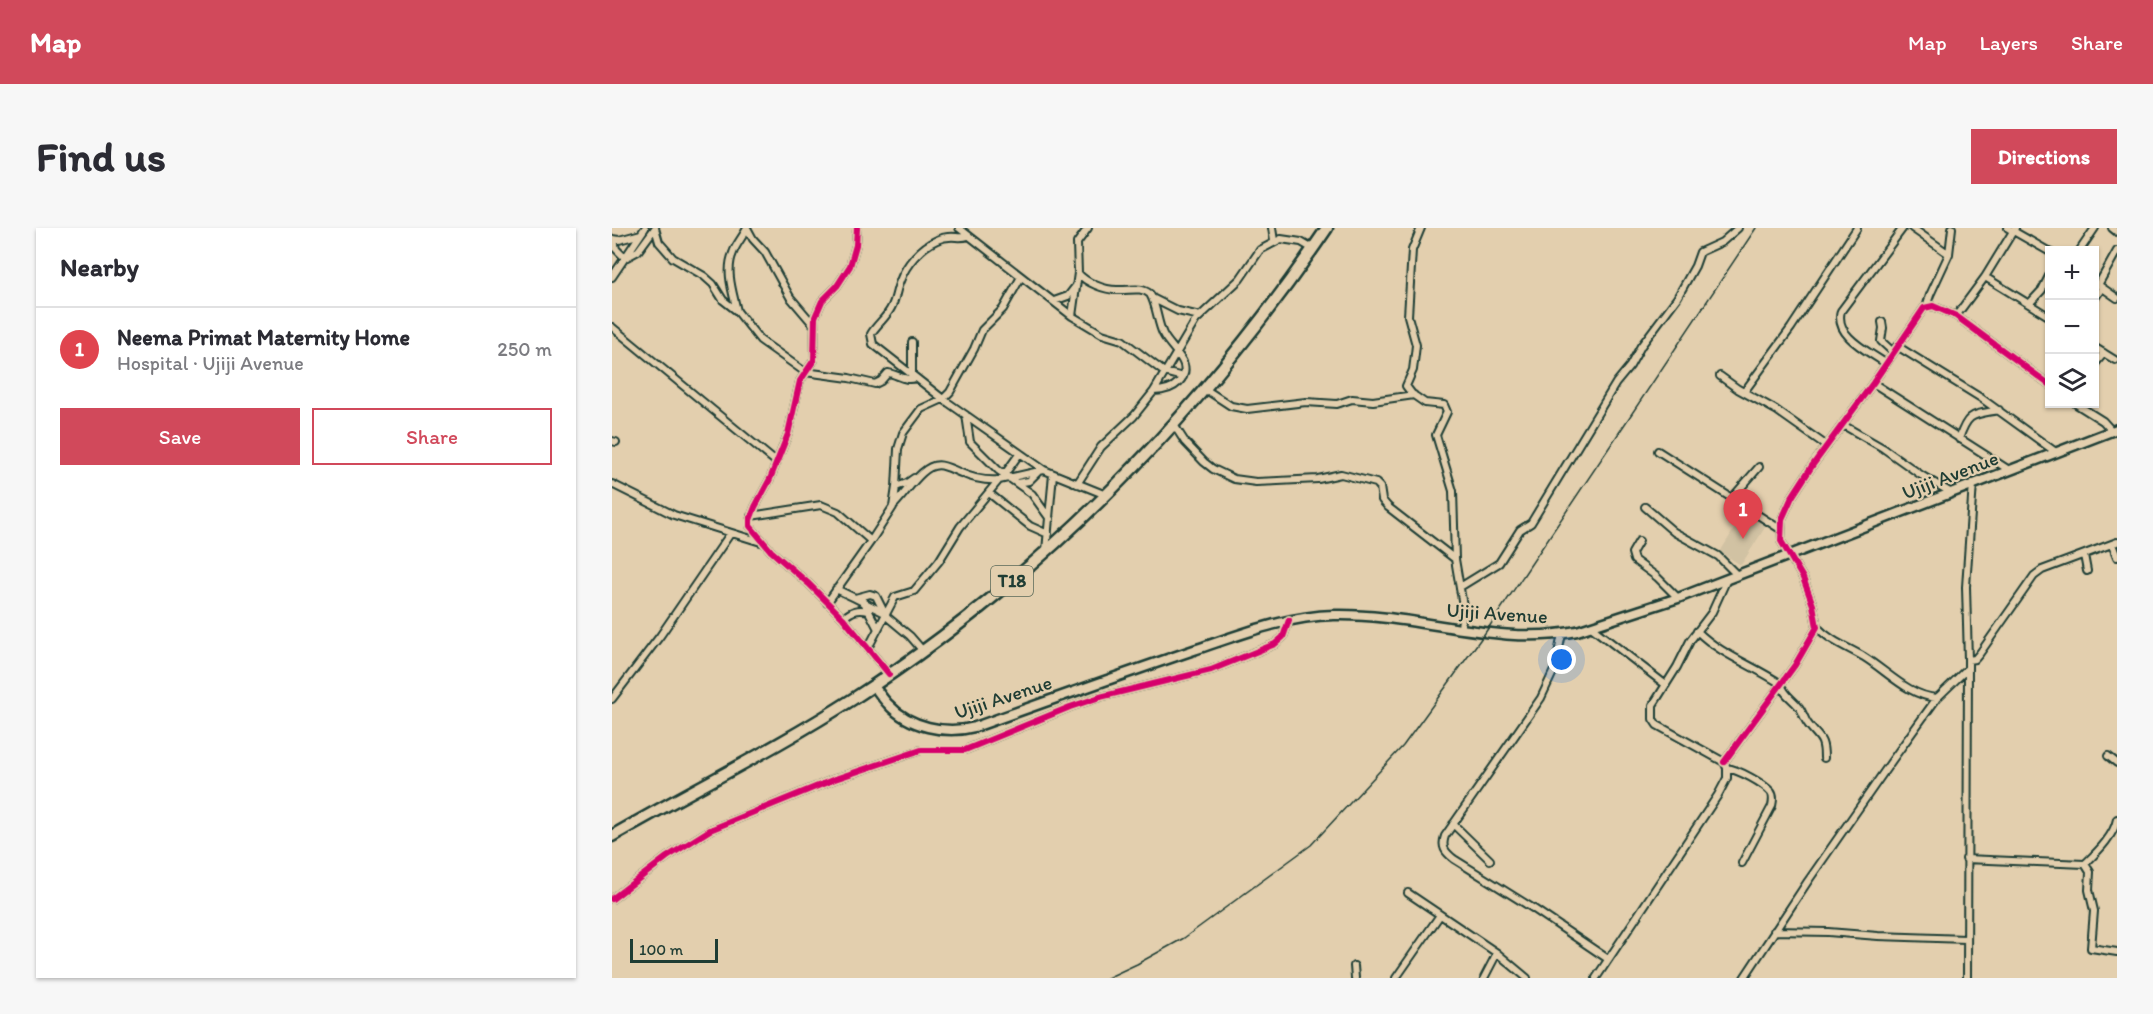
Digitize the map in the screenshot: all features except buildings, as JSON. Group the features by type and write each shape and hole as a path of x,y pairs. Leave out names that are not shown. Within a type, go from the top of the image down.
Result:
{"highway":[{"name":"T18","path":"612,836 795,735 873,685 923,651 1046,551 1106,495 1174,425 1270,310 1327,228"}],"main road":[{"name":"Ujiji Avenue","path":"873,685 887,703 906,718 939,730 964,730 1141,668 1289,620 1346,615 1419,622 1461,630 1516,636 1562,634 1591,627 1678,598 2114,430"}],"street":[{"path":"626,258 616,249 613,239 619,240 655,228 659,242"},
{"path":"747,228 765,252 789,297 813,324"},
{"path":"737,311 731,285 730,264 733,252 747,228"},
{"path":"857,228 856,245 850,266 837,286 822,301 813,324 814,360 805,372 796,393 788,434 751,516 750,526 764,543 843,618 889,674"},
{"path":"959,228 1072,316 1102,334 1122,340 1164,372 1183,377"},
{"path":"1072,316 1078,273 1077,243 1088,228"},
{"path":"1272,228 1274,241"},
{"path":"1421,228 1412,250 1408,306 1409,323 1416,345 1416,354 1413,370 1406,386 1427,405 1444,405 1447,412 1436,435 1453,491 1455,559 1463,606 1461,630"},
{"path":"1461,586 1499,563 1520,530 1531,523 1616,383 1680,292 1695,267 1700,252 1722,242 1738,228"},
{"path":"1744,392 1791,328 1857,228"},
{"path":"1885,363 1843,332 1839,317 1841,311 1903,228"},
{"path":"1912,228 1949,254"},
{"path":"1596,978 1709,808 1727,778 1726,765 1811,640 1817,627 1813,604 1797,565 1788,555 1781,541 1782,519 1792,497 1926,307 1949,254 1952,228"},
{"path":"2083,246 2096,228"},
{"path":"2112,228 2117,231"},
{"path":"1956,316 1985,277 2012,229 2045,250"},
{"path":"645,233 659,242 673,258 710,280 723,300 737,311 760,340 805,372 875,384 888,373 912,380 914,377"},
{"path":"612,278 626,258 635,254 645,233"},
{"path":"968,236 962,238 955,235 946,236 927,245 920,252 901,278 891,308 871,334 873,344 943,399 1042,470 1106,495"},
{"path":"1077,484 1101,447 1134,416 1154,391 1192,325 1240,279 1260,250 1274,241 1290,239 1313,249"},
{"path":"2099,283 2117,251"},
{"path":"1078,273 1085,280 1111,290 1146,291 1152,298 1178,311 1200,316"},
{"path":"892,507 896,487 898,449 903,433 921,410 943,399 954,386 982,330 1003,309 1021,277"},
{"path":"1985,277 2045,314"},
{"path":"1054,301 1068,296 1077,285 1085,280"},
{"path":"2029,304 2045,283"},
{"path":"2099,286 2117,298"},
{"path":"1152,298 1163,335 1184,363 1183,377 1169,389 1154,391"},
{"path":"1926,307 1933,306 1956,316 2045,382"},
{"path":"1882,322 1881,341 1893,352"},
{"path":"612,327 776,462"},
{"path":"912,342 914,377"},
{"path":"1897,346 1999,410 2056,453"},
{"path":"2099,350 2115,360"},
{"path":"2099,358 2103,353"},
{"path":"1720,376 1827,446"},
{"path":"1873,383 2009,470"},
{"path":"1205,389 1231,406 1247,409 1305,402 1337,404 1352,399 1373,401 1414,395"},
{"path":"2082,408 2114,430"},
{"path":"1959,439 1968,418 1976,414 1999,410"},
{"path":"966,416 970,442 1003,478 1017,483 1038,500 1050,519"},
{"path":"1174,425 1185,442 1204,462 1234,479 1256,482 1318,479 1341,474 1376,483 1388,507 1455,559"},
{"path":"1843,425 1950,492"},
{"path":"1658,451 1780,529"},
{"path":"868,648 895,597 914,591 939,561 960,527 1003,478 1020,453"},
{"path":"896,487 907,483 933,466 945,465 963,474 985,480 1042,470"},
{"path":"1732,498 1759,467"},
{"path":"1017,483 1029,481 1042,470"},
{"path":"827,603 872,542 892,507 922,472"},
{"path":"1046,551 1053,474"},
{"path":"1967,978 1968,660 1966,587 1973,483"},
{"path":"612,484 674,515 764,543"},
{"path":"989,493 1030,526 1048,534"},
{"path":"751,516 821,506 838,512 872,542"},
{"path":"1645,507 1674,532 1718,556 1737,575"},
{"path":"612,699 660,636 730,534"},
{"path":"1639,541 1632,553 1635,560 1658,577 1678,598"},
{"path":"1968,660 1975,659 1980,653 2034,576 2042,570 2114,543 2117,557"},
{"path":"2084,555 2087,571"},
{"path":"1727,579 1712,612 1697,631 1653,705 1652,712 1657,725 1771,792 1774,799 1772,806 1742,863"},
{"path":"836,589 864,601 885,614 923,651"},
{"path":"855,598 870,594 876,596 885,614"},
{"path":"864,601 878,629"},
{"path":"843,618 852,611 862,609 869,611"},
{"path":"612,899 690,841 737,818 835,779 910,753 932,749 965,750 1100,697 1211,669 1275,644 1283,637 1289,620"},
{"path":"1591,627 1666,685"},
{"path":"1817,627 1827,636 1864,657 1915,692 1937,698"},
{"path":"1697,631 1718,650 1757,669 1781,684 1784,693 1798,706 1808,724 1821,737 1824,758"},
{"path":"1562,634 1555,668 1541,698 1453,824 1443,843 1447,854 1608,959"},
{"path":"1744,978 1875,783 1937,698 1967,669"},
{"path":"2109,756 2117,763"},
{"path":"1966,859 2085,864 2101,847 2117,819"},
{"path":"1453,824 1490,860"},
{"path":"2085,864 2090,872 2089,890 2094,911 2091,947 2117,952"},
{"path":"1408,893 1497,953 1527,978"},
{"path":"1396,978 1440,915"},
{"path":"1774,931 1966,939"},
{"path":"1484,978 1497,953"},
{"path":"1354,966 1355,978"}],"shaded area":[{"path":"1744,513 1766,526 1741,565 1720,552"}],"railway":[{"path":"1107,978 1184,938 1311,845 1403,746 1485,633 1756,228"}],"cycle path":[{"path":"857,228 856,245 850,266 837,286 822,301 815,317 814,360 800,381 788,434 770,479 755,507 750,526 771,551 843,618 889,674"},
{"path":"1724,762 1795,665 1817,627 1813,605 1803,578 1781,541 1782,519 1792,497 1812,466 1924,308 1933,306 1956,316 2045,381"},
{"path":"612,899 667,857 710,830 835,779 921,750 965,750 1100,697 1211,670 1275,644 1283,637 1289,620"}],"place":[{"name":"Neema Primat Maternity Home","path":"1743,539"}]}
